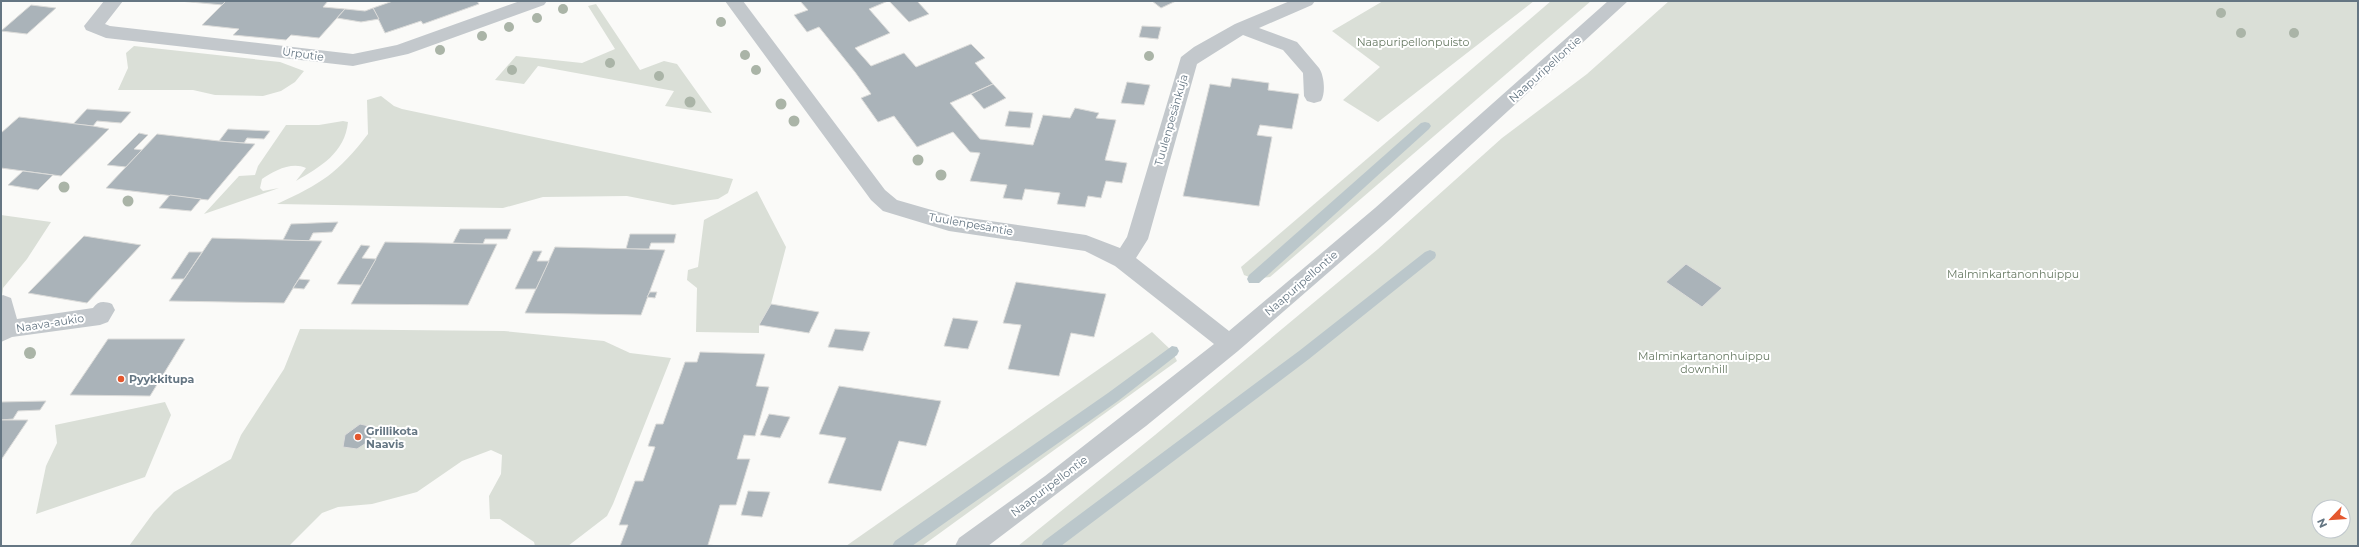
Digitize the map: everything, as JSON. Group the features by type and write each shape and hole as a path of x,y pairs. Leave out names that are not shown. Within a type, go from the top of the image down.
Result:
{"street":[{"name":"Urputie","path":"114,1 93,26 106,32 130,36 353,60 401,50 538,1"},
{"name":"Tuulenpesäntie","path":"734,1 878,195 890,206 949,223 1086,243 1104,249 1123,260 1230,344"},
{"name":"Tuulenpesänkuja","path":"1123,260 1137,239 1188,61 1201,51 1242,28 1306,1"},
{"name":"Naapuripellontie","path":"968,546 1140,416 1230,344 1480,127 1619,1"},
{"path":"1242,28 1290,46 1312,72 1314,96"},
{"path":"3,304 4,331"},
{"name":"Naava-aukio","path":"4,331 103,313"}],"green space":[{"name":"Naapuripellonpuisto","path":"1383,1 1534,1 1378,122 1343,100 1380,67 1332,31"},
{"path":"1551,1 1591,1 1270,277 1254,279 1244,275 1241,267"},
{"name":"Malminkartanonhuippu","path":"1669,1 2358,1 2358,546 1018,546 1155,435 1378,249 1502,138 1587,74"},
{"path":"596,4 640,70 664,61 677,64 712,113 665,106 674,91 538,66 524,84 495,80 516,56 582,63 615,49 588,6"},
{"path":"134,46 280,62 304,71 295,82 281,91 263,96 215,95 193,90 118,90 128,68 126,53"},
{"path":"381,96 394,106 402,109 733,179 728,193 718,199 673,205 627,196 543,197 503,208 277,204 306,190 328,176 347,159 368,134 367,100"},
{"path":"343,121 348,122 346,133 337,151 314,170 296,181 306,168 301,166 289,166 277,170 262,179 260,188 263,191 279,188 204,214 239,176 255,175 258,166 286,125 319,125"},
{"path":"757,191 786,247 771,304 759,325 759,333 696,332 697,288 687,280 688,270 698,267 704,220"},
{"path":"1,215 51,222 27,259 3,288 1,306"},
{"path":"300,329 504,331 604,341 630,353 671,358 607,516 568,546 535,546 534,542 500,519 490,519 489,496 501,474 502,455 491,450 462,461 417,492 372,504 338,507 322,513 289,546 129,546 154,512 174,492 231,459 241,435 284,369"},
{"path":"1152,332 1172,351 1177,361 922,546 846,546"},
{"path":"165,402 171,415 145,477 36,514 46,466 57,443 55,425"}],"building":[{"path":"179,1 226,1 223,5"},
{"path":"226,1 328,1 323,7 345,9 319,38 291,35 286,40 233,35 239,29 202,25"},
{"path":"393,1 477,1 479,4 423,24 421,21 385,33 373,8"},
{"path":"800,1 888,1 869,9 890,33 855,48 871,66 904,53 916,67 971,44 985,58 975,63 993,84 950,103 980,139 1033,145 1043,115 1070,118 1075,108 1099,113 1096,118 1116,120 1105,160 1127,163 1122,183 1106,181 1101,198 1088,196 1085,207 1057,204 1060,193 1025,189 1022,200 1003,198 1007,185 970,181 980,153 970,152 953,132 917,147 894,116 878,122 861,98 871,94 855,72 819,27 807,32 794,15 808,10"},
{"path":"889,1 917,1 929,14 909,22"},
{"path":"1152,1 1176,1 1161,8"},
{"path":"31,5 56,8 27,34 1,31"},
{"path":"373,8 379,19 361,22 337,18 345,9 365,11"},
{"path":"1142,26 1161,27 1158,39 1139,37"},
{"path":"1232,78 1269,83 1268,90 1299,94 1292,129 1260,125 1257,135 1272,137 1259,206 1183,196 1210,84 1230,87"},
{"path":"1127,82 1150,85 1144,105 1121,103"},
{"path":"993,84 1006,98 984,109 971,94"},
{"path":"87,109 131,112 121,123 97,121 93,126 73,124"},
{"path":"1009,111 1033,113 1030,128 1005,126"},
{"path":"19,117 109,129 61,176 1,168 1,133"},
{"path":"228,129 270,131 264,139 247,138 244,143 219,141"},
{"path":"139,133 148,135 134,149 142,150 126,167 107,165"},
{"path":"157,134 255,144 208,200 106,188"},
{"path":"23,171 53,175 38,190 8,185"},
{"path":"170,195 201,199 191,211 159,208"},
{"path":"338,222 332,232 313,233 309,241 283,240 291,224"},
{"path":"460,229 511,229 507,239 485,239 483,244 453,243"},
{"path":"630,234 676,234 674,243 651,243 649,249 626,249"},
{"path":"84,236 141,245 87,303 28,293"},
{"path":"212,238 322,241 284,303 169,301"},
{"path":"385,242 497,244 468,305 351,304"},
{"path":"361,245 370,246 362,258 376,259 361,285 337,284"},
{"path":"555,247 665,250 641,315 525,313"},
{"path":"533,251 542,251 537,261 549,261 536,289 515,289"},
{"path":"189,252 202,252 184,279 171,279"},
{"path":"1686,264 1722,288 1702,307 1666,282"},
{"path":"299,279 310,280 304,289 293,288"},
{"path":"1016,282 1106,294 1094,337 1071,333 1059,376 1008,369 1021,325 1003,323"},
{"path":"650,292 657,292 655,298 647,297"},
{"path":"771,304 819,312 809,333 759,325"},
{"path":"953,318 978,321 968,349 944,346"},
{"path":"835,329 870,332 863,351 828,347"},
{"name":"Pyykkitupa","path":"108,339 185,339 150,396 70,395"},
{"path":"700,352 765,354 756,386 769,387 755,436 744,435 737,459 750,459 736,505 720,505 708,545 719,546 620,546 628,525 619,525 635,481 643,481 655,447 648,446 656,424 663,424 685,362 697,362"},
{"path":"839,386 941,401 926,446 899,441 881,491 828,483 846,438 819,434"},
{"path":"46,401 40,410 18,411 13,419 1,420 1,402"},
{"path":"769,414 790,417 780,438 760,435"},
{"path":"1,420 28,420 1,460"},
{"name":"Grillikota Naavis","path":"360,424 373,427 371,440 357,449 343,447 345,435"},
{"path":"748,491 770,492 762,517 741,515"}],"waterway":[{"path":"1254,279 1425,126"},
{"path":"1049,546 1304,355 1430,255"},
{"path":"900,546 1113,397 1172,351"}],"place":[{"name":"Pyykkitupa","path":"121,379"},
{"name":"Grillikota Naavis","path":"358,437"}],"park label":[{"name":"Malminkartanonhuippu downhill","path":"1704,362"}]}
